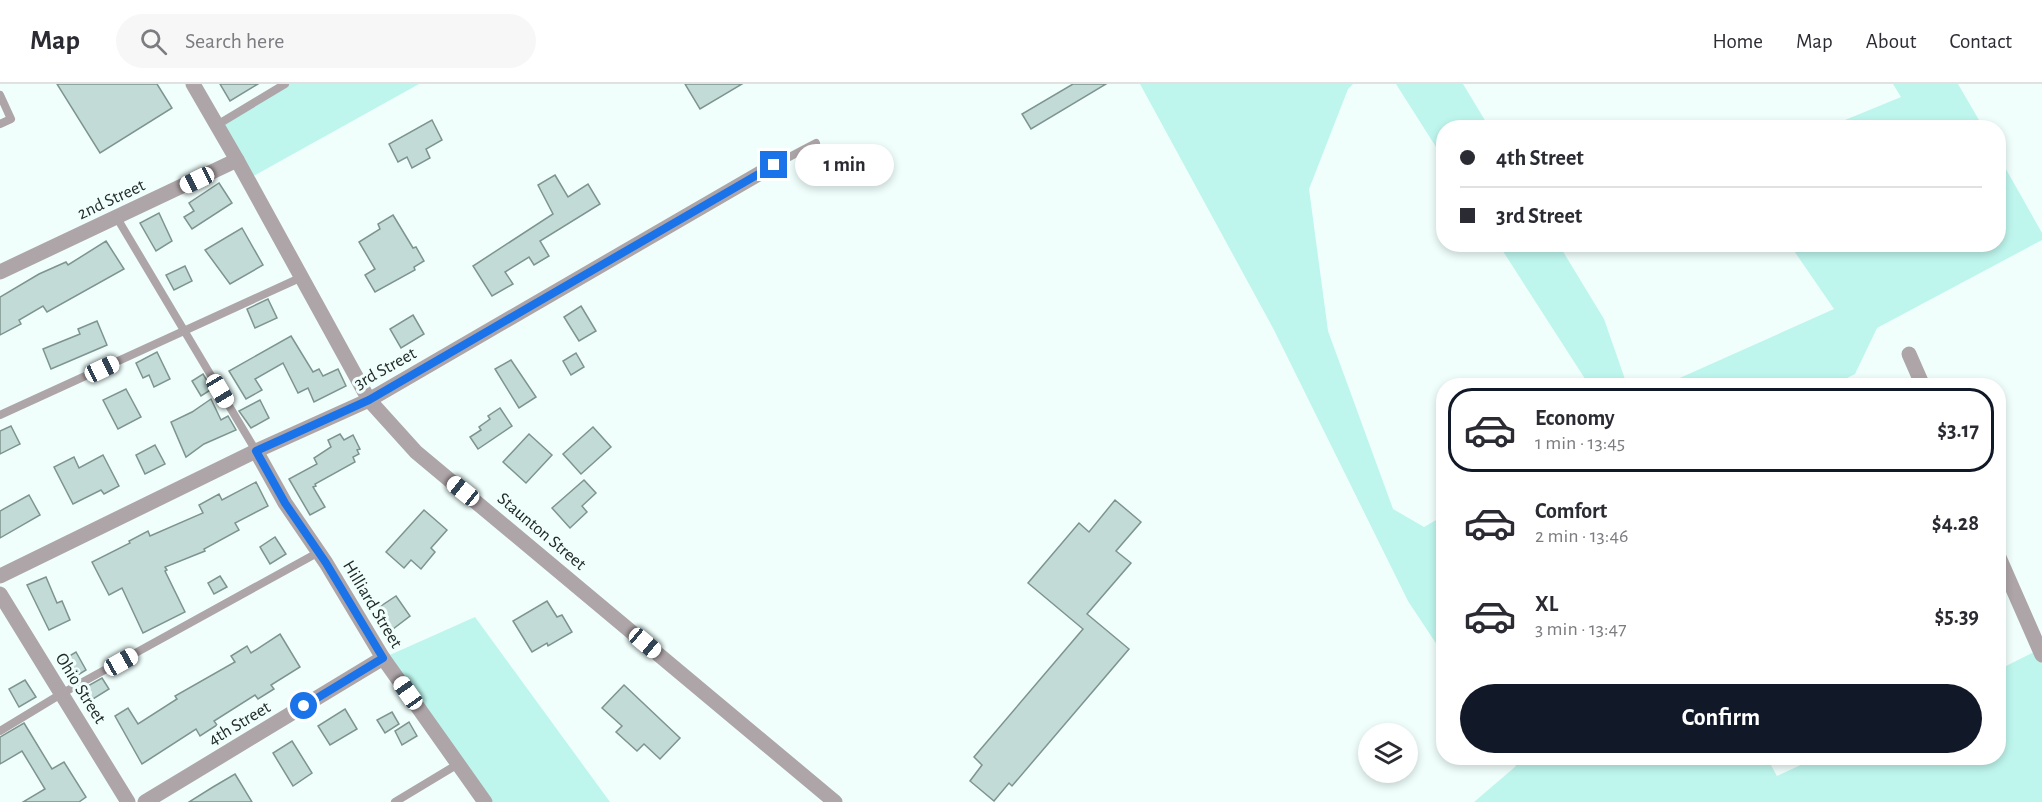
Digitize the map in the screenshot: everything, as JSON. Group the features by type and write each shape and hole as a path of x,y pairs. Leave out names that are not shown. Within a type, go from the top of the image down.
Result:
{"street":[{"name":"Staunton Street","path":"193,84 369,400 416,452 836,802"},
{"name":"2nd Street","path":"0,272 237,160"},
{"name":"3rd Street","path":"0,576 256,451 369,400 774,165"},
{"path":"1909,354 1920,378"},
{"name":"Hilliard Street","path":"256,451 285,503 319,552 383,658 485,802"},
{"path":"2006,573 2042,655"},
{"name":"Ohio Street","path":"0,594 128,802"},
{"name":"4th Street","path":"145,802 383,658"}],"lane":[{"path":"217,125 285,84"},
{"path":"0,95 11,119 0,124"},
{"path":"774,165 816,143"},
{"path":"117,218 256,451"},
{"path":"0,415 302,277"},
{"path":"0,731 62,694 319,552"},
{"path":"395,802 458,764"}],"green space":[{"path":"285,84 419,84 248,179 217,125"},
{"path":"1140,84 1353,84 1348,89 1309,189 1328,331 1393,509 1424,527 1436,520 1436,643 1408,601 1274,330"},
{"path":"1396,84 1463,84 1485,120 1436,120 1436,147"},
{"path":"1893,84 1958,84 1979,120 1845,120 1901,97"},
{"path":"2006,169 2042,233 2042,240 1877,328 1855,374 1847,378 1680,378 1834,309 1795,252 2006,252"},
{"path":"1504,252 1563,252 1604,319 1625,378 1584,378"},
{"path":"475,617 610,802 485,802 383,658"},
{"path":"2040,649 2042,655 2042,802 1474,802 1515,765 1771,765 1777,776 1801,765 2006,765 2006,666"}],"building":[{"path":"57,84 157,84 172,108 100,153"},
{"path":"220,84 258,84 230,101"},
{"path":"685,84 742,84 700,109"},
{"path":"1073,84 1106,84 1031,129 1022,114"},
{"path":"432,120 442,140 426,149 430,158 412,168 407,157 398,162 389,144"},
{"path":"555,175 568,197 588,184 600,204 540,241 549,256 534,265 529,257 505,272 513,284 492,296 473,266 553,214 538,185"},
{"path":"219,183 232,203 192,229 184,217 194,211 189,203"},
{"path":"159,213 172,241 156,251 140,223"},
{"path":"393,215 413,248 416,247 424,261 414,267 415,270 375,292 365,275 375,269 359,242 380,229 378,224"},
{"path":"242,228 263,265 230,284 205,250"},
{"path":"106,241 124,269 47,312 43,306 19,320 21,324 0,335 0,297 39,274 66,262 68,265"},
{"path":"185,266 192,281 174,290 166,275"},
{"path":"268,299 277,318 255,328 247,309"},
{"path":"581,306 596,331 579,341 564,317"},
{"path":"413,315 424,334 401,348 390,329"},
{"path":"97,321 107,345 51,369 43,349 80,334 78,329"},
{"path":"291,336 313,372 319,369 323,376 338,369 346,386 314,402 308,388 298,393 283,363 255,379 262,390 246,399 229,371"},
{"path":"157,352 170,379 154,387 149,375 143,378 136,363"},
{"path":"576,353 584,367 571,375 563,361"},
{"path":"511,360 536,397 519,408 495,369"},
{"path":"203,374 212,389 201,396 192,381"},
{"path":"126,389 141,417 118,429 103,400"},
{"path":"211,399 221,420 228,416 236,430 204,444 186,457 171,422"},
{"path":"260,400 269,418 251,428 239,411"},
{"path":"500,408 512,426 478,449 470,437 481,430 479,427 490,419 488,416"},
{"path":"11,426 20,444 0,454 0,431"},
{"path":"593,427 611,447 581,474 563,454"},
{"path":"340,434 344,440 353,435 360,449 357,450 359,454 353,457 355,462 315,484 316,486 313,487 325,507 310,515 289,479 317,464 314,458 331,447 328,440"},
{"path":"529,434 552,455 526,483 503,462"},
{"path":"155,445 165,464 145,474 136,455"},
{"path":"103,455 119,486 104,494 101,490 73,504 54,467 74,457 79,468"},
{"path":"584,480 596,493 582,506 587,512 570,528 552,508"},
{"path":"256,482 268,506 235,523 239,530 204,549 205,551 165,567 185,612 143,633 122,588 109,595 92,562 148,531 150,536 203,513 199,505 219,494 222,500"},
{"path":"29,495 40,515 0,538 0,511"},
{"path":"1115,500 1141,522 1116,551 1131,563 1087,614 1129,649 1012,786 1009,783 994,801 970,781 982,765 974,757 1083,629 1028,583 1079,523 1089,532"},
{"path":"424,510 447,530 431,548 435,552 421,569 411,560 404,568 386,552"},
{"path":"275,537 286,554 270,564 260,547"},
{"path":"220,576 227,587 214,594 208,583"},
{"path":"46,577 57,603 62,601 70,620 49,630 27,585"},
{"path":"396,596 410,616 393,629 378,608"},
{"path":"547,601 557,617 562,615 572,632 532,652 513,621"},
{"path":"280,634 300,667 271,685 274,689 258,699 255,695 214,721 217,725 200,736 196,729 142,764 115,716 128,708 138,724 177,699 175,696 235,662 231,656 247,646 251,653"},
{"path":"76,652 86,670 70,680 59,662"},
{"path":"102,678 109,689 93,699 86,687"},
{"path":"25,680 36,697 19,707 9,689"},
{"path":"624,685 680,738 660,759 644,744 637,751 616,732 622,726 602,708"},
{"path":"345,709 357,729 330,745 318,726"},
{"path":"392,712 399,724 385,733 377,720"},
{"path":"409,722 417,736 402,745 395,731"},
{"path":"24,723 52,769 64,762 86,797 79,802 23,802 45,789 22,751 0,764 0,737"},
{"path":"292,741 312,773 293,786 273,753"},
{"path":"235,774 252,802 189,802 213,787"}],"route":[{"path":"304,706 383,658 326,563 285,503 256,451 369,400 774,165"}]}
